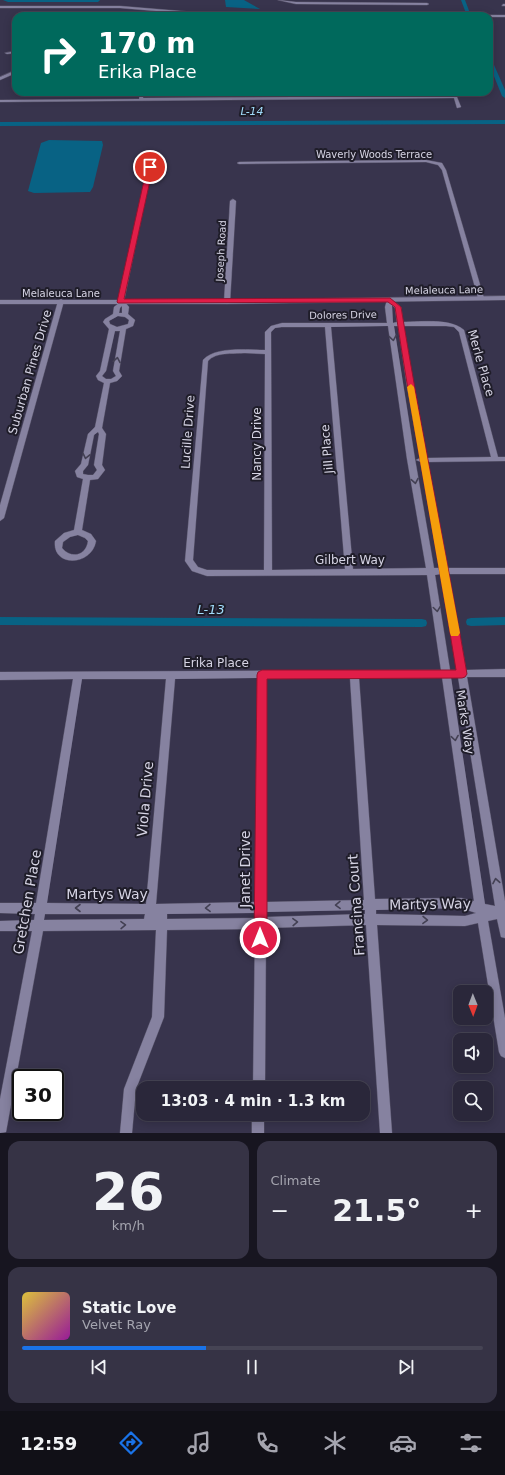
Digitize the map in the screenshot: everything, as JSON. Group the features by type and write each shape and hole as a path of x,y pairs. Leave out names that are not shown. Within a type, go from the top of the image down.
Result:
{"street":[{"path":"109,8 112,0"},
{"path":"116,8 119,0"},
{"path":"280,0 296,3 347,4 427,2 431,11"},
{"path":"347,4 349,12"},
{"path":"0,8 116,8 163,12"},
{"path":"116,8 152,12"},
{"path":"493,16 505,16"},
{"path":"493,17 505,16"},
{"path":"7,52 12,52"},
{"path":"0,79 12,74"},
{"path":"141,100 142,96"},
{"path":"0,101 141,100 285,96"},
{"path":"456,96 459,107"},
{"path":"116,315 117,307 122,302 152,156"},
{"name":"Waverly Woods Terrace","path":"239,163 426,162 440,164 444,170 481,298"},
{"name":"Joseph Road","path":"227,302 233,201"},
{"name":"Melaleuca Lane","path":"0,302 227,302 505,298"},
{"name":"Marks Way","path":"390,300 388,307 396,324 410,386 445,572 505,934"},
{"name":"Suburban Pines Drive","path":"0,518 61,301"},
{"path":"122,302 126,307 125,315"},
{"path":"116,315 125,315 131,317 131,325 123,329 112,328 106,325 109,318 116,315"},
{"name":"Marks Way","path":"396,324 401,386 505,1052"},
{"name":"Dolores Drive","path":"282,325 452,325"},
{"name":"Nancy Drive","path":"268,572 268,332 273,327 282,325"},
{"name":"Jill Place","path":"328,325 349,571"},
{"name":"Merle Place","path":"452,325 462,331 495,459"},
{"path":"112,328 103,371 99,376 101,380 108,382 119,376 116,371 123,329"},
{"name":"Lucille Drive","path":"195,569 189,561 205,361 208,356 217,353 268,352"},
{"path":"98,428 104,434 98,465 101,470 95,477 88,478 80,475 79,470 84,465 91,434 98,428 108,382"},
{"path":"401,386 410,386"},
{"path":"412,459 505,459"},
{"path":"78,532 88,478"},
{"path":"421,513 434,512"},
{"name":"Gilbert Way","path":"195,569 207,572 505,571"},
{"name":"Erika Place","path":"0,676 505,673"},
{"name":"Francina Court","path":"354,674 386,1133"},
{"name":"Viola Drive","path":"149,925 156,909 171,675"},
{"name":"Janet Drive","path":"259,1081 262,675"},
{"name":"Gretchen Place","path":"0,1132 38,926 78,676"},
{"name":"Martys Way","path":"0,908 156,909 461,903 482,912 502,913"},
{"name":"Viola Drive","path":"126,1133 130,1089 158,1017 161,925 156,909"},
{"name":"Martys Way","path":"0,926 161,925 371,919 465,921 482,912"},
{"path":"258,1121 258,1133"}],"water":[{"path":"3,0 100,0 98,2 8,2"},
{"path":"225,0 244,0 260,9 226,7"},
{"path":"49,140 102,141 103,145 93,187 90,192 34,193 28,191 41,143"}],"waterway":[{"path":"463,0 468,12"},
{"path":"493,68 505,96"},
{"name":"L-14","path":"0,124 505,122"},
{"name":"L-13","path":"0,621 422,623"},
{"name":"L-13","path":"471,622 505,621"}],"slow traffic":[{"path":"411,387 455,633"}],"route":[{"path":"150,167 121,302 390,300 398,307 410,386 445,572 462,674 262,675 260,938"}]}
